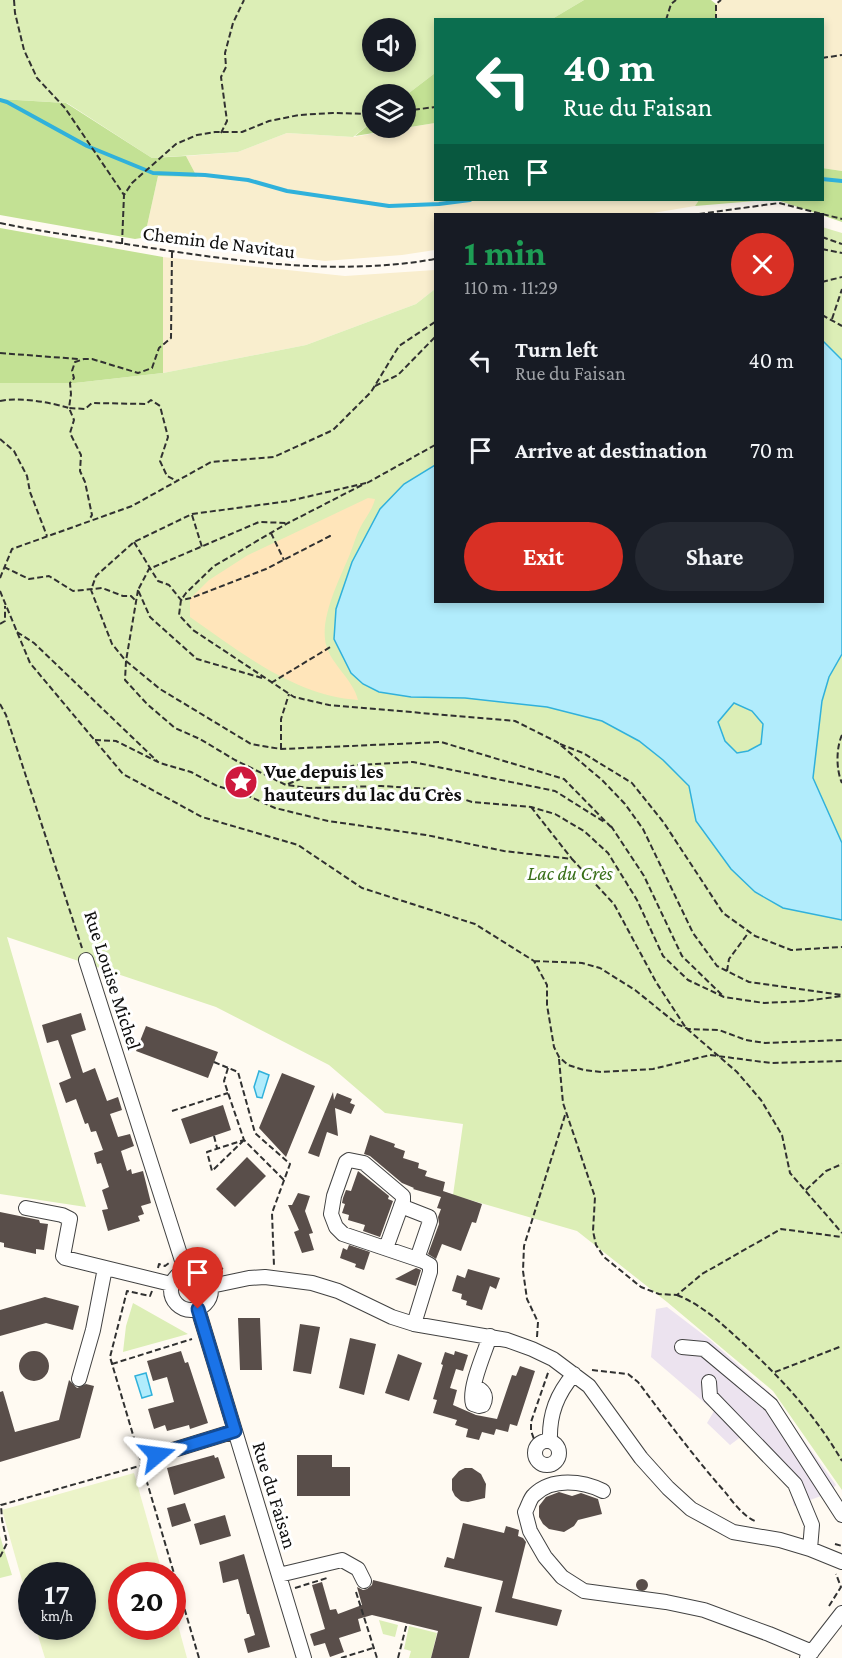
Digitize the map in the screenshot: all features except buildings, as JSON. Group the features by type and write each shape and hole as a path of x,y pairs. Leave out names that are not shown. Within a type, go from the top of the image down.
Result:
{"street":[{"name":"Rue Louise Michel","path":"86,960 183,1264"},
{"path":"386,1248 403,1196 364,1163 350,1160 346,1162 334,1196 331,1214 336,1227 343,1233 430,1265 430,1272 414,1324"},
{"path":"401,1206 429,1217 430,1221 417,1259"},
{"path":"26,1208 68,1216 70,1219 64,1258 171,1284"},
{"path":"183,1264 205,1275 211,1287 209,1300 198,1309 185,1310 175,1303 170,1290 183,1264"},
{"path":"79,1379 93,1330 105,1268"},
{"path":"211,1287 249,1278 291,1279 338,1291 392,1317 414,1324 507,1340 580,1370 641,1458 691,1509 733,1532 811,1543 839,1565"},
{"name":"Rue du Faisan","path":"198,1309 304,1658"},
{"path":"474,1386 490,1336"},
{"path":"682,1347 704,1348 771,1405 842,1515"},
{"path":"543,1444 550,1418 563,1387 580,1370"},
{"path":"709,1382 710,1396 795,1484 812,1525 811,1543"},
{"path":"157,1455 235,1431"},
{"path":"603,1491 592,1485 569,1481 548,1487 534,1495 525,1512 531,1531 544,1557 562,1577 584,1591 666,1602 704,1610 770,1634 809,1655 842,1613"},
{"path":"279,1575 342,1560 358,1569 358,1582"}],"path":[{"path":"14,0 24,50 37,78 65,108 124,195"},
{"path":"221,133 227,121 221,77 226,67 225,53 236,14 244,0"},
{"path":"667,18 671,4 676,0"},
{"path":"716,18 716,4 721,0"},
{"path":"824,58 842,55"},
{"path":"416,110 434,107"},
{"path":"122,244 124,195 132,183 176,144 197,135 242,132 269,121 299,116 362,114"},
{"path":"706,213 778,203 818,213"},
{"path":"824,214 842,219"},
{"name":"Chemin de Navitau","path":"0,223 172,252 306,266 399,266 434,259"},
{"path":"824,238 842,244"},
{"path":"824,249 842,253"},
{"path":"0,353 92,360 138,373 152,368 159,348 171,338 172,252"},
{"path":"824,282 842,277"},
{"path":"832,318 842,289"},
{"path":"824,316 832,318 842,326"},
{"path":"0,578 12,549 132,506 211,462 274,457 333,430 372,392 399,346 434,323"},
{"path":"375,386 398,375 434,338"},
{"path":"81,359 75,362 72,371 74,378 70,383 72,394 69,408 74,420 70,433 81,455 80,471 86,482 92,515 89,521"},
{"path":"0,401 14,398 85,409 92,403 146,404 151,400 160,406 168,437 160,461 167,476 177,481"},
{"path":"0,439 14,451 27,476 30,492 47,536"},
{"path":"434,446 288,523 214,566 186,593 179,615 193,630 294,697 329,705 515,721 583,753 632,783 664,823 723,913 749,932 791,950 842,947"},
{"path":"366,483 289,501 192,514 134,542 96,576 91,590 112,645 160,689 251,744 281,749 441,741 564,779 611,827 644,876 682,956 724,997"},
{"path":"192,514 202,547"},
{"path":"288,523 260,522 149,569 138,590 126,660 125,680 147,704 175,728 286,785 309,788 381,786 432,789 472,802 531,807 555,814 584,831 608,853 637,900 663,956 688,980 724,997 764,1003 842,996"},
{"path":"271,533 284,560"},
{"path":"182,600 284,560 330,536 327,535"},
{"path":"134,542 158,581 169,585 182,600"},
{"path":"4,567 29,579 49,576 73,591 96,588 131,596 136,601"},
{"path":"138,590 150,617 197,659 266,680"},
{"path":"0,591 30,663 123,774 202,818 298,845 362,888 475,924 534,961 547,985 550,1032 559,1057 566,1112 595,1197 593,1231 596,1245 604,1257 640,1287 695,1302 774,1372 804,1404 842,1461"},
{"path":"0,624 5,621 6,604"},
{"path":"17,632 34,643 160,763"},
{"path":"271,683 332,646"},
{"path":"281,749 281,719 289,694"},
{"name":"Rue Louise Michel","path":"0,704 10,726 86,960"},
{"path":"842,735 838,774 842,783"},
{"path":"95,741 116,741 160,763 191,772 218,786 242,793 275,808 318,818 426,835 504,851 572,859"},
{"path":"557,742 602,780 625,804 643,829 693,933 717,966 748,982 842,996"},
{"path":"286,785 313,774 357,765 413,762 555,791 611,827"},
{"path":"531,807 572,859 614,904 656,982 686,1028"},
{"path":"727,971 729,959 749,932"},
{"path":"534,961 582,963 600,968 635,990 677,1024 686,1028 737,1071 761,1100 782,1135 790,1173 842,1235"},
{"path":"686,1028 719,1030 746,1040 765,1043 842,1040"},
{"path":"559,1057 568,1065 602,1072 653,1069 710,1055 771,1063 842,1061"},
{"path":"214,1062 238,1072 255,1133 290,1164 272,1213 274,1266"},
{"path":"228,1068 224,1081 244,1140 284,1180"},
{"path":"172,1111 228,1093"},
{"path":"538,1322 527,1299 523,1271 524,1246 566,1112"},
{"path":"214,1136 217,1148"},
{"path":"244,1140 212,1171 207,1152 244,1140"},
{"path":"806,1190 826,1171 842,1164"},
{"path":"676,1295 702,1274 781,1229 842,1235"},
{"path":"199,1658 110,1357 127,1291 150,1296 159,1264 165,1266 183,1264 197,1256 223,1269"},
{"path":"268,1266 281,1267"},
{"path":"112,1364 205,1335"},
{"path":"528,1335 537,1338"},
{"path":"774,1372 842,1346"},
{"path":"543,1444 531,1431 531,1422 552,1359"},
{"path":"580,1370 628,1374 638,1382 712,1478 750,1519 757,1522"},
{"path":"0,1557 7,1543 1,1505 143,1465"},
{"path":"811,1543 842,1546"},
{"path":"827,1609 841,1587 836,1573 839,1565"},
{"path":"284,1592 327,1578"},
{"path":"358,1582 377,1658"},
{"path":"396,1658 407,1623"},
{"path":"341,1658 374,1648"}],"shaded area":[{"path":"721,0 842,0 842,171 824,168 824,18 716,18 716,4"},
{"path":"434,123 434,201 698,201 695,206 653,213 434,213 434,250 325,261 141,238 147,226 158,176 197,177 186,156 238,152 287,133 353,137 362,135 362,138 416,138 416,126"},
{"path":"163,257 345,276 434,270 434,290 416,304 306,345 163,373"},
{"path":"667,1307 709,1339 769,1392 836,1485 829,1493 794,1506 789,1486 742,1436 730,1445 707,1423 714,1411 651,1357 656,1309"}],"green space":[{"path":"0,0 584,0 554,18 434,18 434,74 416,88 416,84 362,84 362,130 353,137 287,133 238,152 152,158 67,103 0,99"},
{"path":"584,0 711,0 716,4 716,18 554,18"},
{"path":"434,74 434,123 416,126 416,88"},
{"path":"0,99 66,103 152,158 186,156 197,177 158,176 147,226 141,238 135,239 0,215"},
{"path":"824,168 842,171 842,222 824,216 824,213 815,213 780,201 824,201"},
{"path":"698,201 754,201 695,206"},
{"path":"0,228 163,257 163,373 75,383 0,383"},
{"name":"Lac du Crès","path":"824,228 842,233 842,1490 773,1391 667,1302 577,1231 453,1195 463,1124 385,1113 329,1065 216,1007 7,937 86,1207 0,1194 0,383 75,383 163,373 306,345 416,304 434,290 434,603 824,603"},
{"path":"133,1303 188,1334 123,1352 126,1326"},
{"path":"134,1473 159,1562 108,1562 108,1640 182,1640 187,1658 45,1658 39,1640 96,1640 96,1562 18,1562 18,1566 2,1510"},
{"path":"0,1536 12,1575 0,1578"},
{"path":"379,1620 398,1625 395,1637 383,1634"},
{"path":"409,1626 437,1633 431,1658 409,1658 411,1651 404,1649"}],"sand":[{"path":"368,498 375,499 337,585 326,618 325,629 325,639 330,655 351,684 358,700 335,697 290,681 249,658 190,617 190,599 209,580 248,555"}],"water":[{"path":"824,342 842,360 842,654 829,677 822,701 813,778 842,843 842,920 783,908 755,892 731,869 696,821 689,786 663,760 639,741 602,721 547,707 465,698 411,697 379,692 363,684 351,673 334,639 336,609 352,562 380,509 404,484 434,466 434,603 824,603","holes":["734,703 752,711 763,724 761,744 748,751 737,753 725,741 718,722"]},
{"path":"259,1071 269,1075 262,1098 257,1097 254,1087"},
{"path":"146,1373 152,1395 142,1398 135,1376"}],"waterway":[{"path":"0,100 87,146 153,173 205,175 248,180 287,191 389,206 462,201"},
{"path":"824,179 842,181"}],"place":[{"name":"Vue depuis les hauteurs du lac du Crès","path":"241,782"}],"route":[{"path":"157,1455 235,1431 198,1309"}]}
